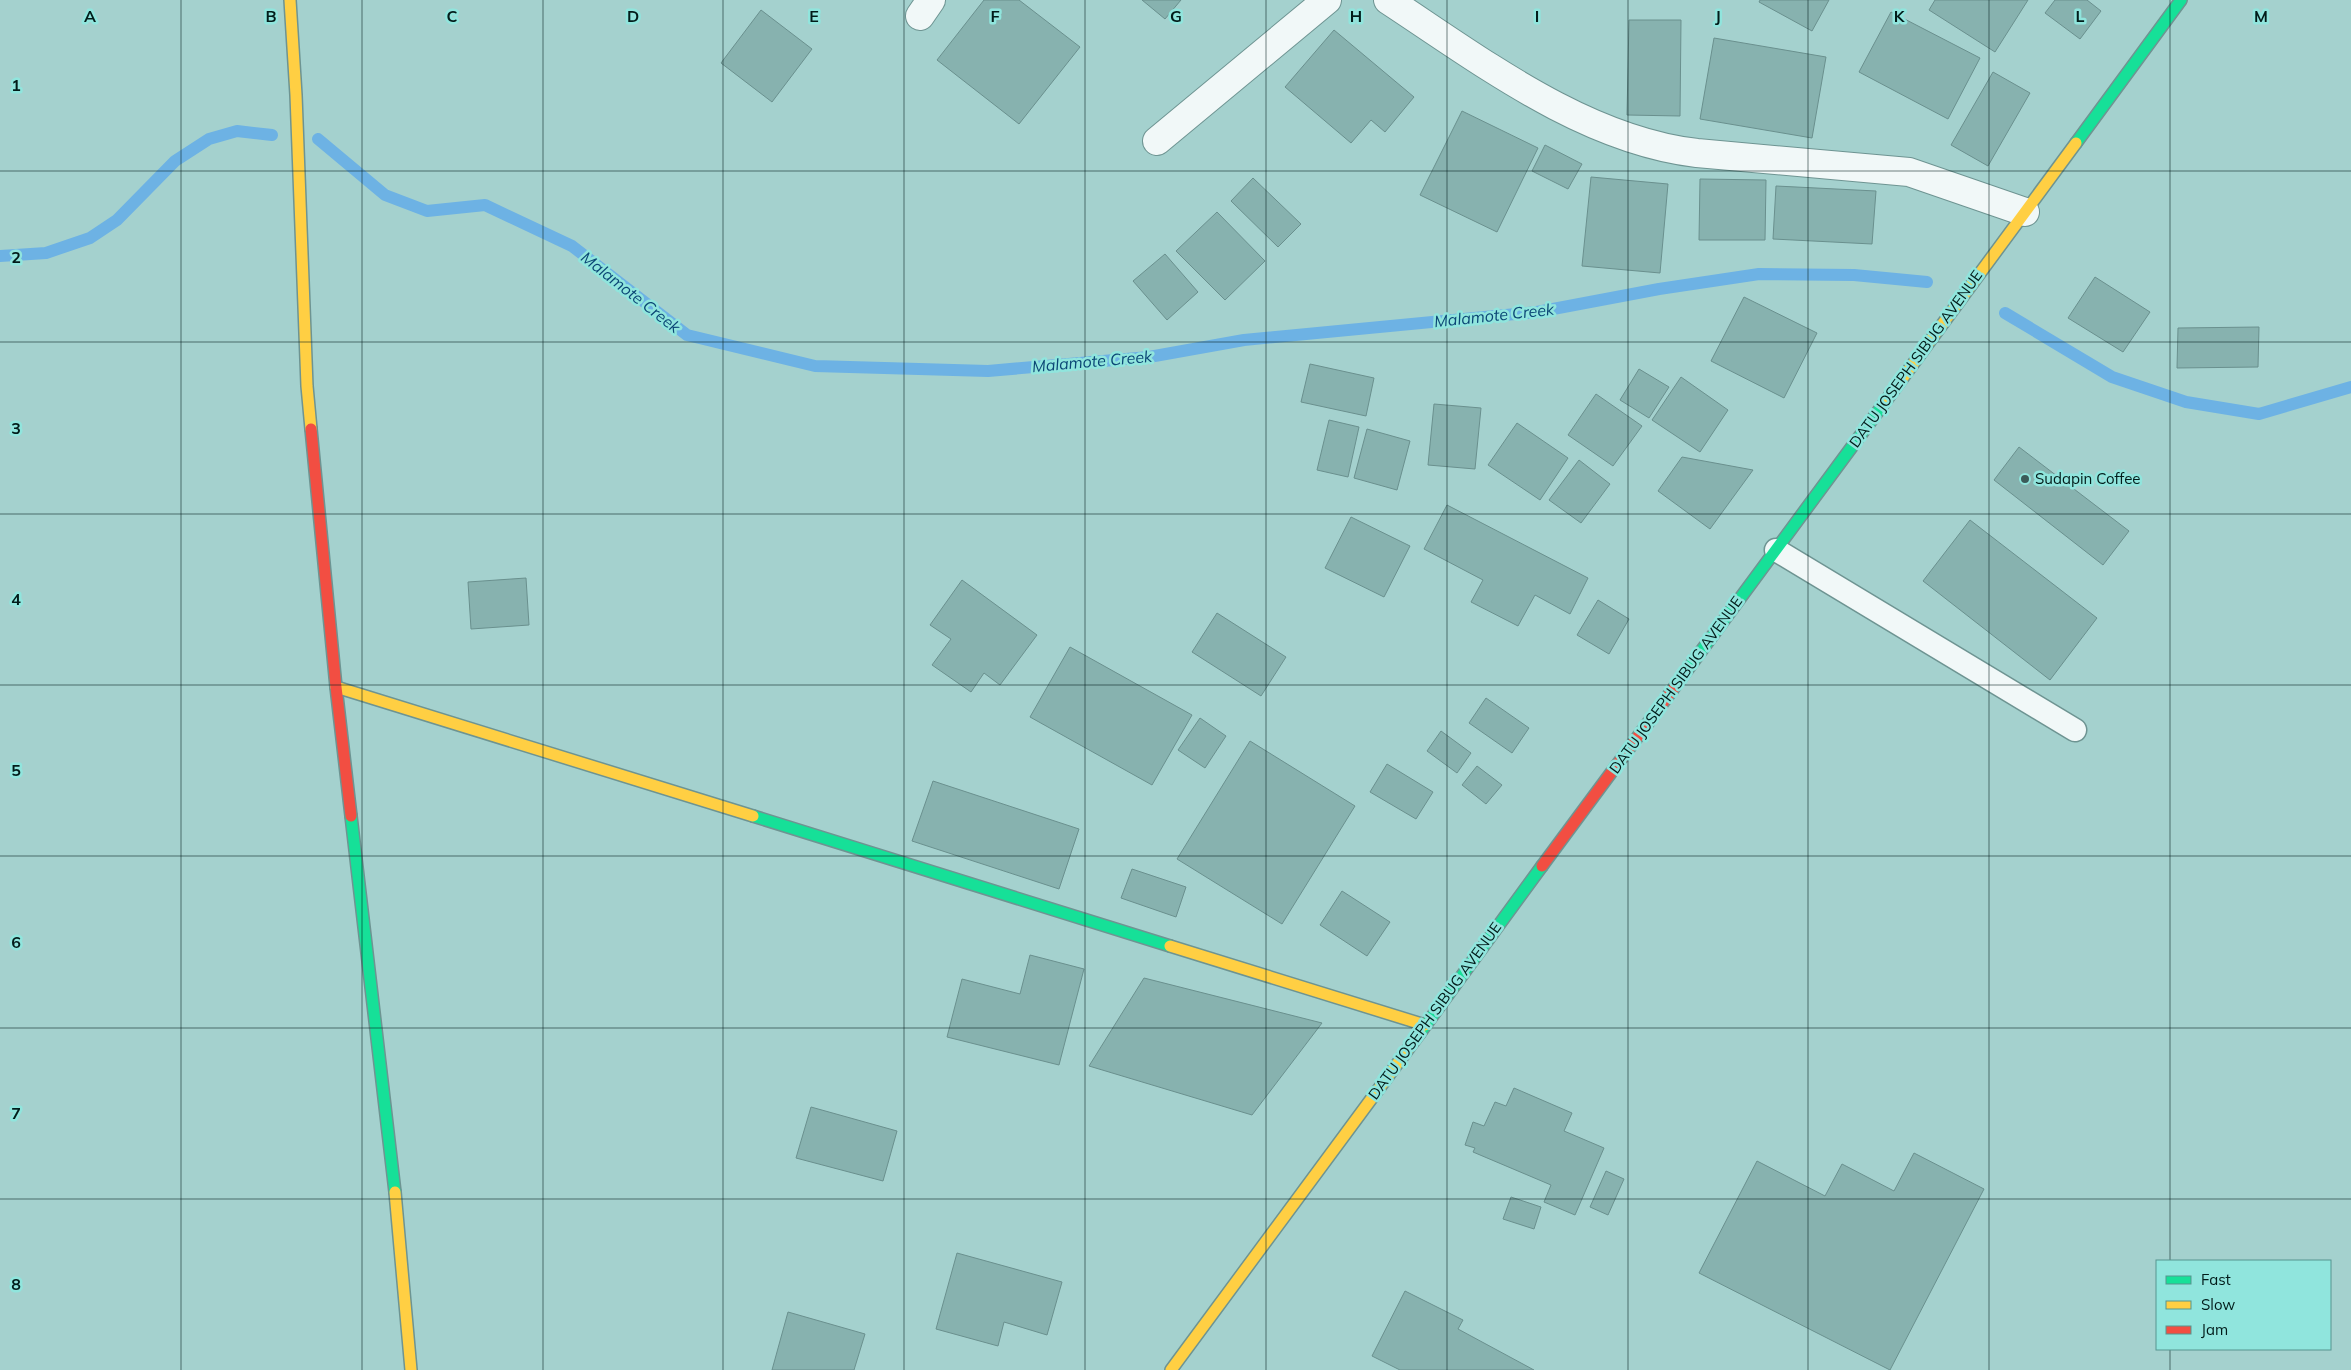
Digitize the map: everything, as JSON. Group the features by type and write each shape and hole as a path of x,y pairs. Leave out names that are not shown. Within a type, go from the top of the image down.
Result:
{"street":[{"path":"290,0 296,95 307,386 336,687 396,1197 411,1370"},
{"path":"1158,141 1328,0"},
{"path":"1388,0 1535,96 1638,142 1682,151 1766,161 1909,172 2025,212"},
{"name":"DATU JOSEPH SIBUG AVENUE","path":"1171,1370 2025,212 2172,3"},
{"path":"336,687 1425,1025"}],"lane":[{"path":"1776,550 2075,730"}],"building":[{"path":"984,0 1019,0 1080,47 1019,124 937,60"},
{"path":"1142,0 1181,0 1165,19"},
{"path":"1760,0 1829,0 1812,31 1759,2"},
{"path":"1935,0 2028,0 1995,52 1929,10"},
{"path":"2055,0 2087,0 2101,11 2080,39 2045,13"},
{"path":"761,10 812,49 772,102 721,63"},
{"path":"1891,12 1980,58 1948,119 1859,72"},
{"path":"1629,20 1681,20 1680,116 1627,115"},
{"path":"1334,30 1414,97 1385,132 1371,120 1351,143 1285,87"},
{"path":"1714,38 1826,57 1812,138 1700,119"},
{"path":"1993,72 2030,93 1988,166 1951,145"},
{"path":"1462,111 1538,148 1497,232 1420,195"},
{"path":"1545,145 1582,164 1568,189 1532,171"},
{"path":"1591,177 1668,184 1660,273 1582,266"},
{"path":"1253,178 1301,224 1278,247 1231,201"},
{"path":"1700,179 1766,180 1765,240 1699,240"},
{"path":"1776,186 1876,191 1872,244 1773,239"},
{"path":"1217,212 1265,261 1225,300 1176,251"},
{"path":"1165,254 1198,292 1167,320 1133,281"},
{"path":"2095,277 2150,312 2123,352 2068,318"},
{"path":"1744,297 1817,333 1784,398 1711,361"},
{"path":"2259,327 2258,367 2177,368 2178,328"},
{"path":"1310,364 1374,378 1366,416 1301,402"},
{"path":"1639,369 1669,387 1649,418 1620,400"},
{"path":"1681,377 1728,410 1700,452 1652,420"},
{"path":"1596,394 1642,426 1613,466 1568,435"},
{"path":"1434,404 1481,408 1475,469 1428,465"},
{"path":"1329,420 1359,427 1348,477 1317,470"},
{"path":"1517,423 1568,458 1540,500 1488,465"},
{"path":"1367,429 1410,441 1397,490 1354,478"},
{"path":"2019,447 2129,531 2103,565 1994,480"},
{"path":"1682,457 1753,470 1710,529 1658,491"},
{"path":"1579,460 1610,484 1581,523 1549,500"},
{"path":"1447,505 1588,578 1570,614 1535,595 1518,626 1471,602 1483,580 1424,549"},
{"path":"1351,517 1410,546 1384,597 1325,568"},
{"path":"1970,520 2097,618 2050,680 1923,581"},
{"path":"526,578 529,625 471,629 468,582"},
{"path":"962,580 1037,635 1000,685 984,673 971,692 932,665 951,639 930,625"},
{"path":"1598,600 1629,619 1609,654 1577,635"},
{"path":"1217,613 1286,657 1261,696 1192,652"},
{"path":"1070,647 1192,715 1152,785 1030,717"},
{"path":"1486,698 1529,728 1512,753 1469,723"},
{"path":"1200,718 1226,736 1205,768 1178,750"},
{"path":"1441,731 1471,753 1457,773 1427,751"},
{"path":"1250,741 1355,806 1282,924 1177,859"},
{"path":"1387,764 1433,792 1416,819 1370,792"},
{"path":"1477,766 1502,785 1486,804 1462,785"},
{"path":"933,781 1079,829 1059,889 912,841"},
{"path":"1132,869 1186,887 1176,917 1121,898"},
{"path":"1342,891 1390,922 1367,956 1320,925"},
{"path":"1030,955 1084,969 1059,1065 947,1037 962,979 1020,994"},
{"path":"1144,978 1322,1023 1252,1115 1089,1066"},
{"path":"1514,1088 1572,1113 1564,1131 1604,1148 1575,1215 1544,1202 1551,1185 1473,1152 1475,1148 1465,1145 1473,1122 1484,1126 1495,1102 1506,1106"},
{"path":"811,1107 897,1131 883,1181 796,1158"},
{"path":"1914,1153 1984,1189 1890,1370 1699,1273 1757,1161 1825,1196 1842,1164 1894,1191"},
{"path":"1606,1171 1624,1179 1608,1215 1590,1207"},
{"path":"1511,1197 1541,1207 1534,1229 1503,1219"},
{"path":"957,1253 1062,1282 1047,1335 1004,1322 998,1346 936,1329"},
{"path":"1405,1291 1463,1320 1458,1329 1534,1370 1400,1370 1372,1356"},
{"path":"788,1312 865,1334 854,1370 772,1370"}],"waterway":[{"name":"Malamote Creek","path":"0,256 46,253 90,238 117,220 175,161 209,139 237,131 272,135"},
{"name":"Malamote Creek","path":"318,139 385,195 427,211 485,205 572,246 687,335 815,366 988,371 1149,357 1244,340 1537,312 1659,289 1759,274 1854,275 1927,282"},
{"name":"Malamote Creek","path":"2005,313 2112,377 2186,402 2259,414 2351,387"}],"traffic: fast":[{"path":"2076,143 2181,0"},
{"path":"1682,677 1885,402"},
{"path":"351,816 395,1192"},
{"path":"753,816 1170,946"},
{"path":"1420,1033 1542,866"}],"traffic: slow":[{"path":"290,0 296,95 307,386 311,429"},
{"path":"1885,402 2076,143"},
{"path":"336,687 753,816"},
{"path":"1170,946 1425,1025"},
{"path":"1171,1370 1420,1033"},
{"path":"395,1192 411,1370"}],"traffic: jam":[{"path":"311,429 336,687 351,816"},
{"path":"1542,866 1682,677"}],"place":[{"name":"Sudapin Coffee","path":"2025,479"}]}
